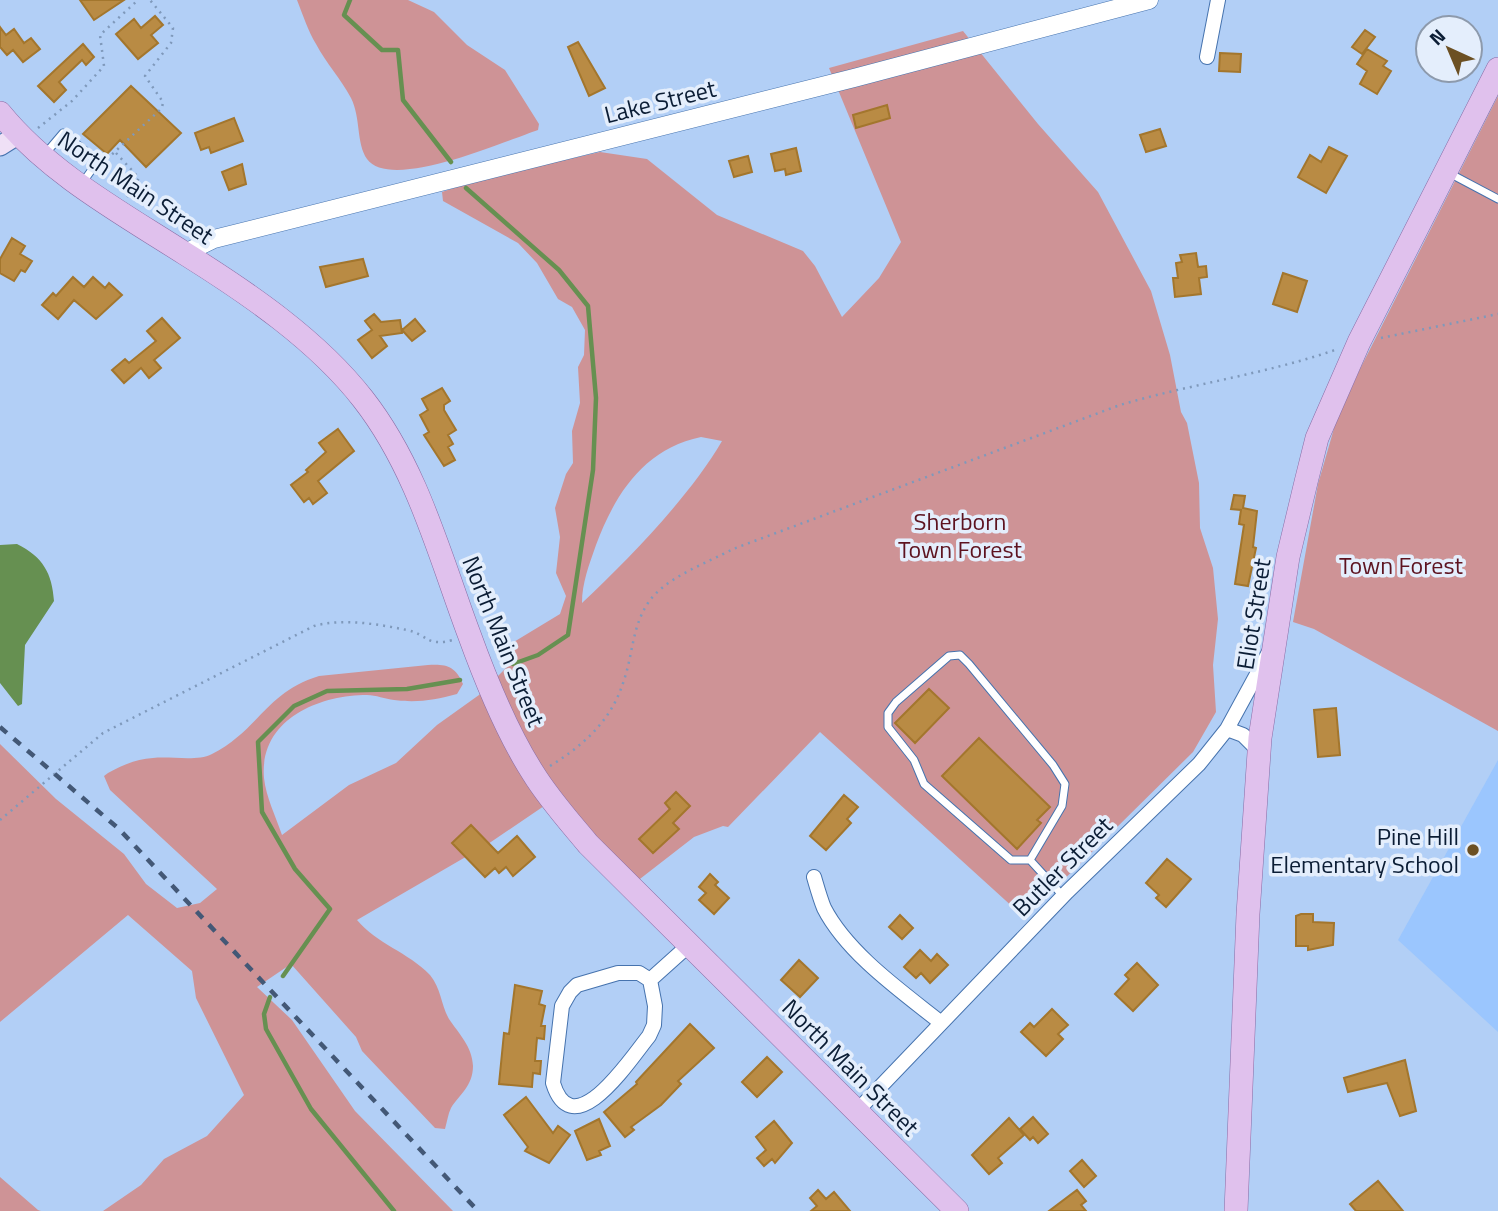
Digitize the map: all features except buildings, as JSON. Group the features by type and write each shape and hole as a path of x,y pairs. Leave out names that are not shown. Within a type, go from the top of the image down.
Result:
{"main road":[{"name":"Eliot Street","path":"1236,1211 1248,914 1259,751 1288,557 1317,438 1359,342 1498,69"},
{"name":"North Main Street","path":"0,113 14,140 43,156 117,211 237,288 304,340 343,376 372,411 399,454 495,697 533,774 587,844 858,1110 955,1211"}],"street":[{"name":"Lake Street","path":"185,253 214,239 867,75 1149,0"},
{"path":"1207,57 1219,0"},
{"name":"Butler Street","path":"858,1110 1063,897 1199,764 1227,729 1276,639"},
{"path":"1227,729 1243,735 1259,751"},
{"path":"814,877 824,908 844,935 879,973 940,1022"},
{"path":"650,981 690,946"},
{"path":"618,973 639,973 650,981 655,1006 654,1025 649,1036 594,1102 579,1106 567,1104 557,1095 553,1083 562,1006 570,992 577,985 618,973"}],"lane":[{"path":"43,156 63,133 98,161 80,185"},
{"path":"1446,171 1498,199"},
{"path":"1030,860 1062,806 1065,783 1054,765 969,664 960,655 949,656 896,702 888,713 888,727 914,760 924,784 1011,860 1030,860 1063,897"}],"path":[{"path":"14,140 72,101 104,66 100,36 138,0"},
{"path":"98,161 106,160 115,153 162,108 163,102 145,76 171,43 173,28 150,0"},
{"path":"115,153 139,177 117,211"},
{"path":"533,774 575,751 600,726 612,708 625,679 635,629 649,601 675,580 733,549 1120,405 1167,391 1267,370"},
{"path":"0,820 103,733 314,626 357,623 410,631 436,644 469,634"}],"shaded area":[{"path":"17,544 40,560 51,582 54,601 25,645 22,704 18,706 0,683 0,545"},
{"name":"Pine Hill Elementary School","path":"1498,760 1498,1032 1398,940"}],"green space":[{"path":"297,0 408,0 434,12 467,45 505,70 539,124 538,130 449,161 399,170 380,168 367,159 364,153 351,98 313,39"},
{"name":"Sherborn Town Forest","path":"963,31 1038,124 1098,192 1151,291 1170,355 1181,412 1187,423 1199,483 1200,528 1213,568 1218,619 1213,665 1216,712 1193,752 1025,918 820,732 728,827 723,826 694,837 636,882 544,806 488,844 357,920 430,975 449,1019 470,1052 473,1066 471,1079 451,1108 445,1129 435,1128 362,1051 356,1037 291,964 257,987 292,1020 355,1111 453,1211 103,1211 141,1185 164,1159 207,1136 244,1095 196,998 192,971 128,915 0,1022 0,744 56,799 124,854 146,884 177,908 200,903 217,889 110,790 104,776 108,773 141,760 199,758 212,754 241,734 274,701 301,683 319,676 428,665 450,667 463,684 457,694 410,701 370,695 348,696 312,706 281,726 271,741 265,758 264,778 282,835 349,785 396,763 437,725 479,695 507,667 502,649 560,614 566,596 556,573 560,537 555,508 566,474 573,463 572,431 580,403 578,367 584,355 585,330 572,307 558,299 537,263 518,243 443,201 442,192 480,179 600,152 647,159 717,215 803,251 815,266 842,317 879,278 901,242 829,68","holes":["701,437 722,441 676,505 639,547 582,603 586,574 596,545 612,508 634,476 663,452 681,443"]},
{"name":"Town Forest","path":"1498,96 1498,731 1314,629 1293,622 1318,484 1335,425 1360,369"},
{"path":"0,1177 38,1210 41,1211 0,1211"}],"waterway":[{"path":"350,0 344,15 382,50 398,50 403,100 451,162"},
{"path":"466,188 559,270 588,306 596,398 593,470 568,635 538,655 513,664"},
{"path":"283,976 330,909 295,869 262,812 258,742 294,706 327,691 407,689 460,680"},
{"path":"270,997 264,1014 266,1029 311,1109 394,1211"}],"railway":[{"path":"0,727 119,829 478,1211"}],"place":[{"name":"Pine Hill Elementary School","path":"1473,850"}]}
